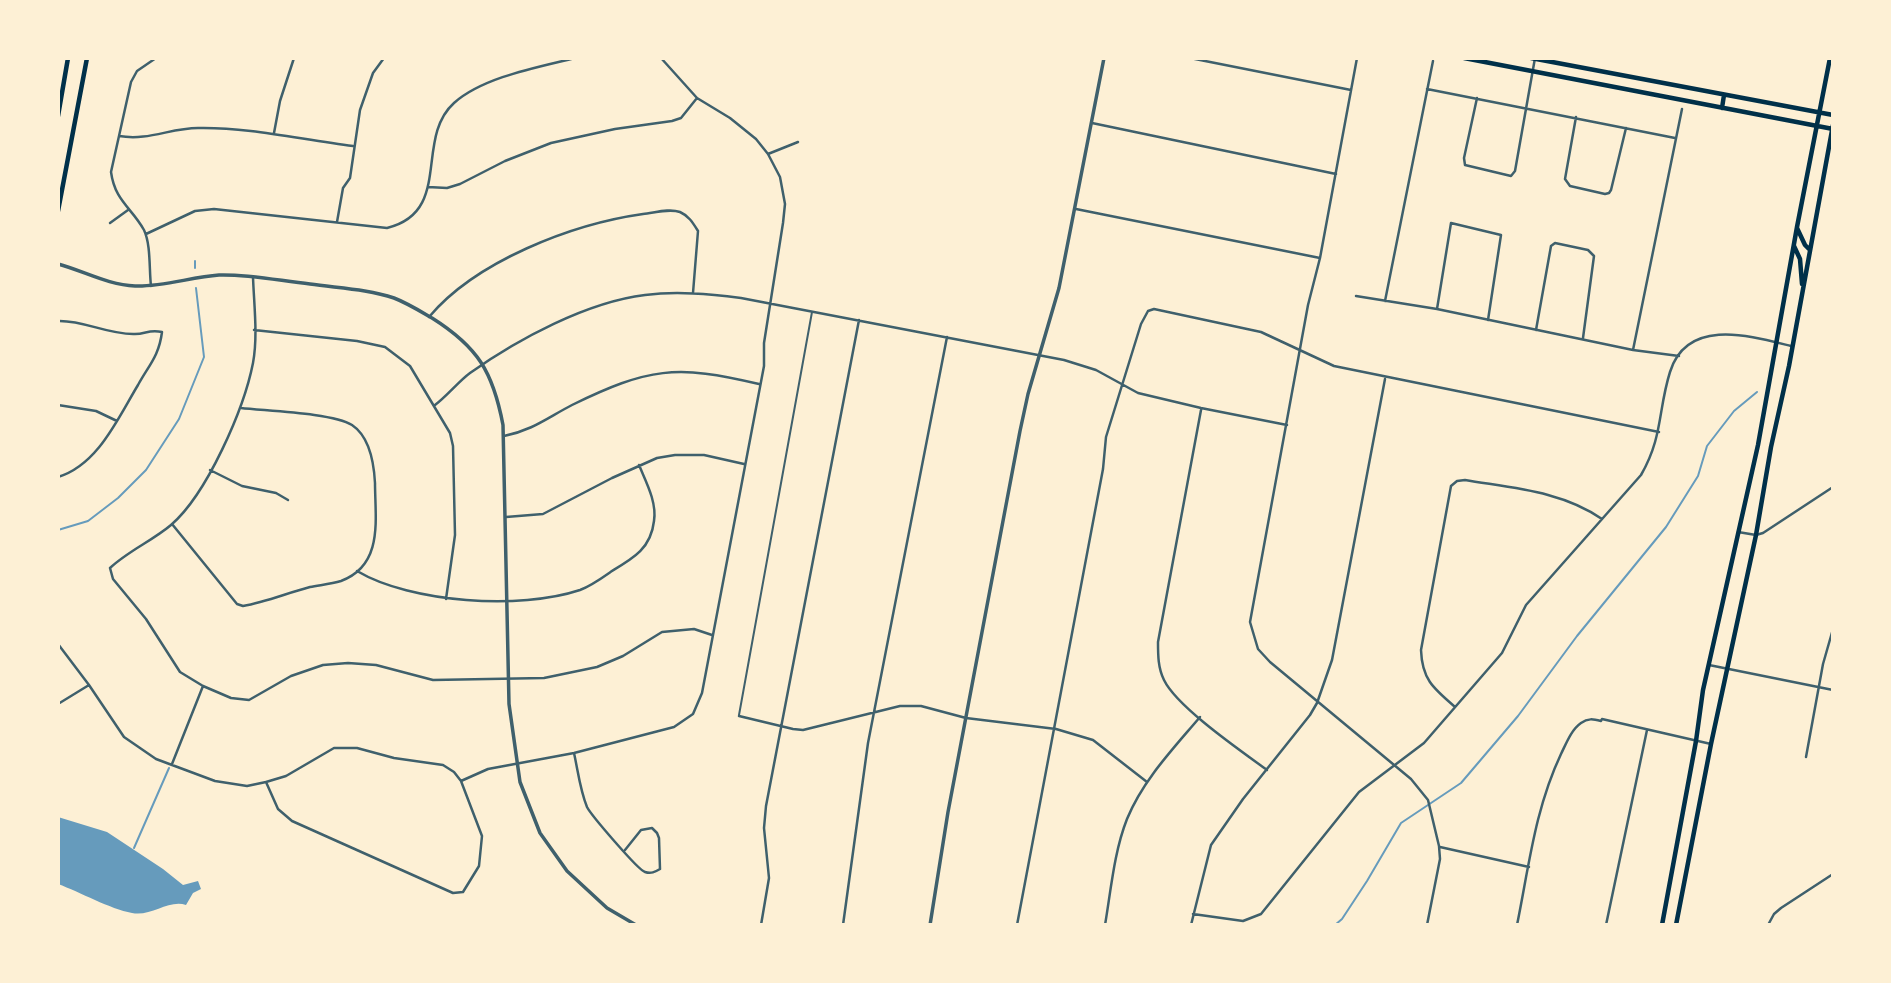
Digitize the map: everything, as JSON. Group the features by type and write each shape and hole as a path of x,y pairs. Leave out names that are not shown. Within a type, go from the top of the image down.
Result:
{"main road":[{"path":"58,116 68,58"},
{"path":"58,211 87,58"},
{"path":"1464,58 1833,128 1756,535 1676,925"},
{"path":"1534,58 1833,115"},
{"path":"1662,925 1708,665 1758,446 1793,245 1830,58"},
{"path":"1722,108 1724,94"},
{"path":"1797,228 1810,250"},
{"path":"1793,245 1800,258 1803,289"},
{"path":"1758,446 1771,447"}],"street":[{"path":"150,286 146,234 119,198 111,172 131,82 148,60 156,58"},
{"path":"274,133 280,101 295,58"},
{"path":"337,222 343,188 350,178 353,145 365,92 373,73 384,58"},
{"path":"146,234 195,211 214,209 387,228 397,226 420,209 428,187 439,126 454,103 474,89 575,58"},
{"path":"461,781 488,769 574,753 661,732 687,720 693,714 702,694 764,366 764,343 785,204 780,177 768,154 744,128 697,98 660,58"},
{"path":"930,925 965,718 1020,431 1059,288 1104,58"},
{"path":"1190,58 1351,90"},
{"path":"1357,58 1320,258 1308,305 1250,622 1258,649 1317,703 1423,792 1432,810 1440,859 1427,925"},
{"path":"1477,98 1465,164 1507,176 1512,175 1515,171 1534,58"},
{"path":"1385,301 1433,61"},
{"path":"1427,89 1675,138"},
{"path":"428,187 447,188 460,184 551,143 615,129 673,121 681,118 697,98"},
{"path":"1633,350 1682,110"},
{"path":"1576,117 1565,179 1570,186 1605,194 1611,190 1626,128"},
{"path":"1092,123 1336,174"},
{"path":"119,136 134,139 197,128 274,133 311,141 353,145"},
{"path":"768,154 798,142"},
{"path":"1074,209 1320,258"},
{"path":"110,223 128,210"},
{"path":"429,317 443,300 463,285 527,249 588,225 667,211 677,211 686,216 698,231 694,293"},
{"path":"1437,309 1451,223 1501,235 1488,320"},
{"path":"1536,330 1551,246 1555,243 1588,250 1594,256 1583,338"},
{"path":"58,264 121,285 150,286 221,275 371,292 393,298 458,335 483,365 499,406 504,436 509,704 520,782 540,833 555,856 583,888 607,908 636,925"},
{"path":"253,277 253,362 240,408 210,470 187,508 172,524 115,563 109,573 152,627 180,672 230,698 249,700 291,676 323,665 376,665 433,680 544,678 597,667 624,656 662,632 694,629 712,635"},
{"path":"435,405 467,375 550,326 599,306 644,295 694,293 741,298 1064,360 1096,370 1138,393 1287,425"},
{"path":"1356,296 1437,309 1633,350 1679,356"},
{"path":"1017,925 1056,729 1103,469 1106,437 1144,315 1154,309 1261,332 1334,366 1659,432"},
{"path":"58,321 72,320 93,328 137,334 151,330 162,332 155,361 103,443 87,459 58,477"},
{"path":"761,925 769,878 765,817 859,320"},
{"path":"254,330 357,341 386,347 411,366 450,433 453,446 455,536 446,599"},
{"path":"1193,914 1243,921 1261,914 1359,792 1424,743 1502,653 1526,605 1641,475 1653,454 1670,372 1679,356 1691,344 1704,337 1730,333 1791,346"},
{"path":"843,925 849,895 859,798 947,337"},
{"path":"504,436 525,432 569,407 637,377 668,371 705,372 760,384"},
{"path":"1191,925 1211,845 1317,703 1332,660 1386,378"},
{"path":"58,405 96,411 117,421"},
{"path":"172,524 236,604 243,607 342,581 357,571 369,558 376,534 374,459 359,432 352,425 326,417 240,408"},
{"path":"1201,408 1158,642 1158,662 1162,677 1175,696 1231,744 1267,770"},
{"path":"506,517 543,514 639,465 675,455 704,455 744,464"},
{"path":"357,571 373,581 446,599 553,596 583,589 642,552 650,536 654,510 639,465"},
{"path":"210,470 242,486 268,491 288,500"},
{"path":"1454,706 1434,688 1426,676 1421,666 1420,650 1451,486 1457,481 1465,480 1558,497 1576,502 1603,520"},
{"path":"1738,532 1756,535 1833,487"},
{"path":"1806,757 1833,629"},
{"path":"58,644 124,737 156,759 215,781 247,786 266,782 286,776 334,748 357,748 394,758 443,765 461,781 482,836 479,866 463,892 453,893 292,821 278,809 266,782"},
{"path":"1708,665 1833,690"},
{"path":"58,704 89,685"},
{"path":"172,764 203,686"},
{"path":"738,716 803,730 909,706 965,718 1056,729 1093,740 1147,782"},
{"path":"1105,925 1119,844 1127,820 1147,782 1200,717"},
{"path":"1517,925 1539,807 1547,783 1573,731 1580,723 1590,718 1711,744"},
{"path":"1606,925 1647,729"},
{"path":"574,753 588,809 604,831 625,850 642,871 652,873 660,869 659,838 652,828 641,831 625,850"},
{"path":"1439,846 1529,867"},
{"path":"1768,925 1781,908 1833,873"}],"lane":[{"path":"738,716 812,312"}],"water":[{"path":"58,817 107,832 183,885 198,881 201,889 193,893 186,905 173,904 139,914 114,908 58,884"}],"waterway":[{"path":"195,261 195,268"},
{"path":"58,530 88,521 118,498 146,470 179,419 204,357 196,288"},
{"path":"1335,925 1342,919 1367,881 1401,823 1461,783 1518,716 1577,636 1666,527 1698,476 1707,446 1734,411 1757,392"},
{"path":"134,848 169,768"}]}
